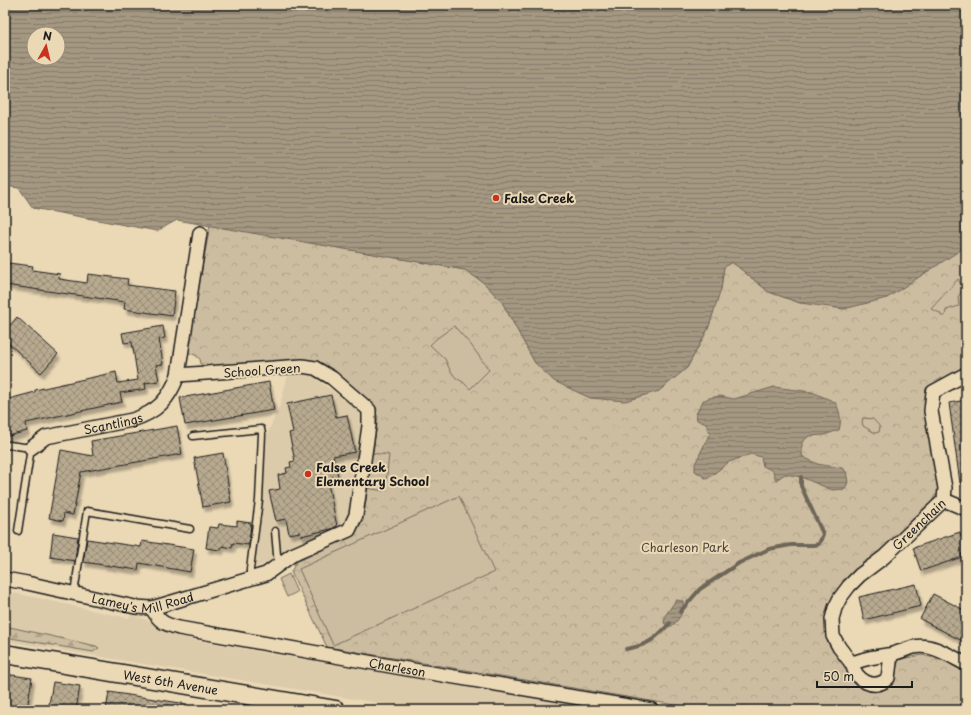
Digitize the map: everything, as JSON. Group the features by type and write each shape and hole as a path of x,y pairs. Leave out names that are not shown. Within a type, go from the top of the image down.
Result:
{"main road":[{"name":"West 6th Avenue","path":"5,654 305,707 336,710"}],"street":[{"name":"Scantlings","path":"31,448 46,437 132,420 150,413 167,397 174,386 178,375 200,234"},
{"name":"School Green","path":"178,375 302,366 315,368 332,378 369,410 370,426 356,515 349,530 292,555 278,566"},
{"name":"Greenchain","path":"891,655 888,678 880,684 868,684 861,680 856,675 852,664 839,647 833,636 832,619 840,598 849,586 860,575 884,558 944,500 945,488 931,411 931,402 933,392 966,374"},
{"path":"944,500 966,509"},
{"name":"Lamey's Mill Road","path":"5,579 135,607 152,608 250,580 266,574 278,566"},
{"name":"Charleson","path":"152,608 160,620 168,625 179,628 399,668 652,710"},
{"path":"852,664 858,660 891,655 913,647 922,646 935,649 966,664"}],"lane":[{"path":"193,436 261,429 259,500 250,569 250,580"},
{"path":"5,446 8,445 31,448 18,531"},
{"path":"74,593 87,511 190,530"},
{"path":"275,531 278,566"}],"shaded area":[{"name":"False Creek","path":"5,5 966,5 966,248 959,251 887,298 844,309 800,303 769,292 732,262 724,267 721,289 708,329 687,368 659,391 625,401 590,398 554,381 535,363 502,302 484,283 465,270 177,220 157,231 33,208 19,188 5,186"},
{"name":"False Creek Elementary School","path":"288,374 311,375 366,415 348,528 250,570 261,448 280,405"},
{"path":"774,387 812,392 835,402 840,416 839,430 824,435 809,436 802,442 802,456 817,464 842,468 846,472 848,482 845,489 832,490 801,477 785,474 776,480 773,471 763,466 761,457 751,454 729,462 707,479 695,471 695,464 710,433 706,424 697,420 696,414 703,401 720,396 734,399"},
{"path":"5,591 127,618 132,615 145,619 162,629 190,639 612,710 420,710 5,641"},
{"path":"676,600 683,601 682,613 678,620 669,627 664,623 665,616"}],"green space":[{"name":"Charleson Park","path":"210,225 465,270 484,283 502,302 535,363 687,368 708,329 721,289 724,266 732,262 769,292 800,303 966,248 966,367 947,378 931,390 943,497 935,495 932,503 868,567 828,623 843,662 852,677 866,686 894,671 900,659 922,655 946,661 966,673 966,710 705,710 327,647 291,572 296,562 351,537 363,521 378,417 374,410 309,362 295,359 226,368 202,369 200,359 187,352"},
{"path":"958,279 963,289 958,297 959,306 946,310 945,316 941,316 940,313 931,309"},
{"path":"454,326 471,345 489,370 470,389 456,378 445,359 430,345"},
{"path":"863,418 873,419 880,427 879,432 875,433 863,426"},
{"path":"370,453 389,455 385,491 365,488"},
{"path":"459,496 494,572 333,645 299,569"},
{"path":"289,574 297,592 287,597 279,579"},
{"path":"5,626 96,646 99,648 93,652 5,637"}],"building":[{"path":"8,263 33,266 32,270 60,274 59,279 87,283 88,274 128,279 127,285 175,291 172,316 124,309 125,302 5,285"},
{"path":"17,317 58,354 41,373 5,340 5,331"},
{"path":"163,326 165,338 159,339 163,364 156,365 159,381 145,383 146,389 120,393 122,402 26,423 27,431 5,437 5,400 35,392 35,390 116,372 118,383 138,380 132,342 124,343 122,333"},
{"path":"269,382 274,410 185,425 180,398"},
{"path":"331,395 336,417 347,415 355,452 333,456 338,476 327,479 337,526 331,529 301,536 300,532 289,534 286,519 276,521 269,491 280,489 278,475 287,473 286,468 291,467 290,462 295,461 289,433 293,432 287,404"},
{"path":"966,400 966,482 960,483 949,403"},
{"path":"177,426 182,454 81,472 73,515 64,513 63,521 49,518 61,450 93,456 91,441"},
{"path":"223,453 231,502 203,507 194,458"},
{"path":"237,521 251,523 249,545 233,543 232,548 222,546 221,550 206,548 209,527 218,528 219,524 237,526"},
{"path":"960,532 961,537 966,539 966,553 961,554 962,557 921,571 913,548"},
{"path":"53,533 78,537 75,561 50,557"},
{"path":"87,539 141,547 142,541 194,549 190,572 139,563 138,570 83,562"},
{"path":"916,584 921,606 864,620 859,597"},
{"path":"933,594 966,611 966,643 920,619"},
{"path":"5,674 32,678 27,710 5,710"},
{"path":"53,682 80,686 76,710 48,710"},
{"path":"109,692 187,704 187,710 106,710"}],"waterway":[{"path":"680,612 700,589 739,563 769,549 791,545 819,544 823,534 801,486 801,477"},
{"path":"626,649 646,643 660,633 670,623"}],"place":[{"name":"False Creek","path":"496,198"},
{"name":"False Creek Elementary School","path":"308,474"}]}
